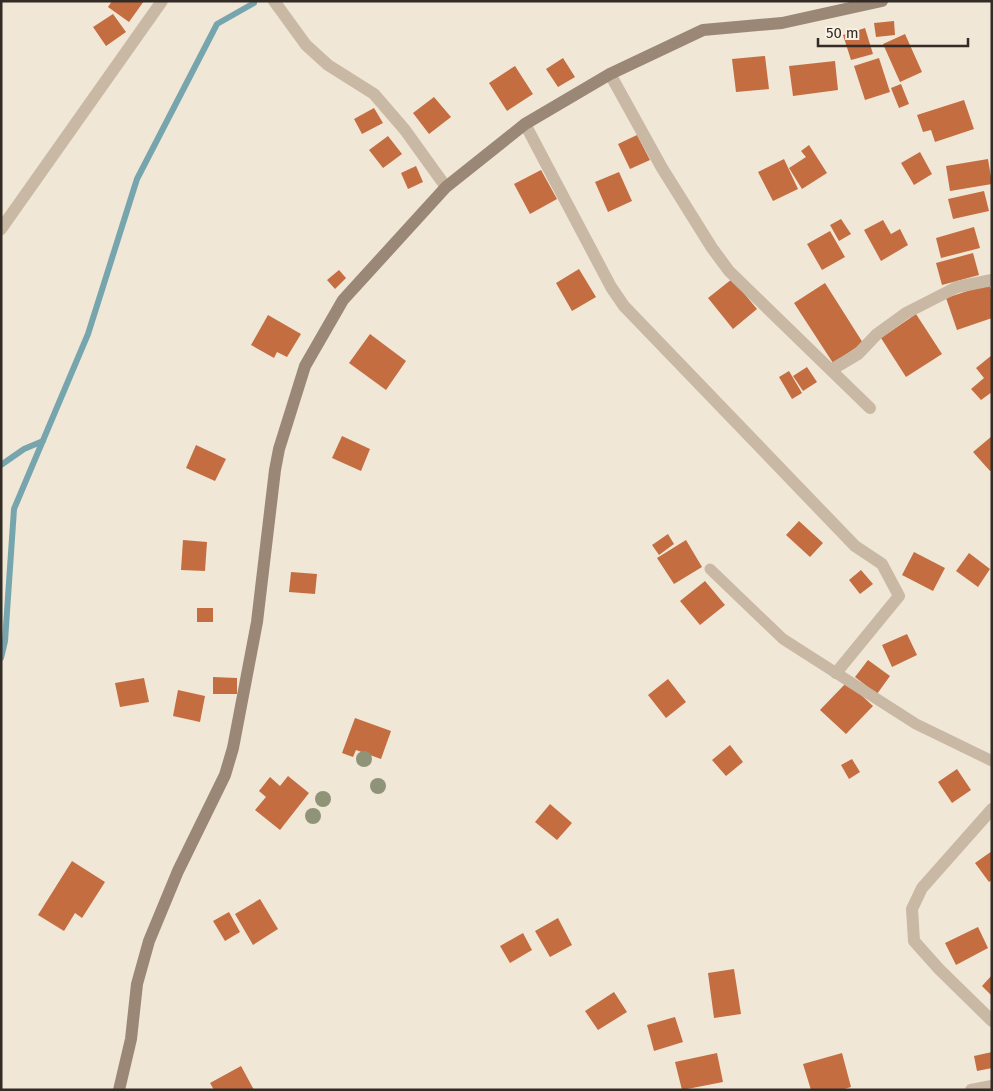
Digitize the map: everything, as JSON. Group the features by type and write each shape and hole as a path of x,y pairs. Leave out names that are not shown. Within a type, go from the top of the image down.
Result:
{"main road":[{"path":"119,1090 131,1039 137,984 149,941 178,872 224,775 233,748 257,622 279,449 305,366 342,300 446,186 525,124 610,74 703,30 782,23 882,1"}],"street":[{"path":"1,229 162,1"},
{"path":"274,1 306,45 328,65 374,94 405,130 446,186"},
{"path":"610,74 662,168 712,248 729,271 870,408"},
{"path":"525,124 611,287 624,306 855,546 882,564 900,596 836,672"},
{"path":"831,370 858,354 877,334 906,313 957,287 992,280"},
{"path":"992,809 922,888 912,908 914,941 939,969 992,1021"},
{"path":"971,1090 992,1086"}],"lane":[{"path":"710,569 783,639 916,724 992,762"}],"building":[{"path":"112,1 144,1 129,22 108,7"},
{"path":"113,14 126,32 106,46 93,27"},
{"path":"894,21 895,35 876,37 874,23"},
{"path":"865,28 873,54 851,60 843,35"},
{"path":"905,34 922,72 900,82 883,44"},
{"path":"765,56 769,89 736,92 732,59"},
{"path":"563,58 575,77 558,87 546,69"},
{"path":"879,58 890,92 865,100 854,66"},
{"path":"835,61 838,90 793,96 789,66"},
{"path":"515,66 533,94 507,111 489,83"},
{"path":"901,84 909,104 899,108 891,88"},
{"path":"434,97 451,117 429,134 413,113"},
{"path":"964,100 974,129 935,142 931,130 923,132 917,115"},
{"path":"374,108 383,123 362,134 354,119"},
{"path":"637,135 650,160 630,169 618,144"},
{"path":"388,136 402,154 383,168 369,150"},
{"path":"809,145 827,173 802,189 789,168 806,157 801,151"},
{"path":"920,152 932,174 914,185 901,163"},
{"path":"784,159 798,189 773,201 758,172"},
{"path":"988,159 992,184 950,191 946,166"},
{"path":"416,166 423,182 408,189 401,173"},
{"path":"541,170 557,199 530,214 514,184"},
{"path":"619,172 632,201 608,212 595,182"},
{"path":"984,191 989,211 953,219 948,199"},
{"path":"841,219 851,234 839,241 830,225"},
{"path":"883,220 891,234 900,229 908,245 881,261 864,230"},
{"path":"974,227 980,248 941,258 936,238"},
{"path":"830,231 845,257 822,270 807,244"},
{"path":"973,253 979,275 942,285 936,263"},
{"path":"579,269 596,297 572,311 556,283"},
{"path":"339,270 346,278 335,289 327,280"},
{"path":"732,279 757,309 733,329 708,298"},
{"path":"825,283 863,343 833,363 794,303"},
{"path":"989,284 992,293 992,318 957,330 946,298"},
{"path":"916,314 942,354 906,377 881,338"},
{"path":"268,315 301,334 287,357 277,352 274,358 251,345"},
{"path":"370,334 406,361 386,390 349,363"},
{"path":"992,355 992,392 981,400 971,389 984,378 976,368"},
{"path":"807,367 817,382 803,391 793,376"},
{"path":"789,371 802,393 792,399 779,377"},
{"path":"342,436 370,449 361,471 332,458"},
{"path":"992,436 992,470 990,471 973,452"},
{"path":"196,445 226,459 215,481 186,468"},
{"path":"799,521 823,543 810,557 786,535"},
{"path":"668,534 674,544 659,555 652,545"},
{"path":"183,540 207,542 205,571 181,570"},
{"path":"686,540 702,567 674,584 657,558"},
{"path":"914,552 945,568 933,591 902,575"},
{"path":"969,553 990,569 978,587 956,571"},
{"path":"861,570 873,584 860,594 849,580"},
{"path":"291,572 317,574 315,594 289,592"},
{"path":"705,581 725,605 700,625 680,601"},
{"path":"197,608 213,608 213,622 197,622"},
{"path":"907,634 917,655 892,667 882,645"},
{"path":"868,660 890,676 877,694 855,677"},
{"path":"213,677 237,678 237,694 213,694"},
{"path":"144,678 149,702 120,707 115,683"},
{"path":"668,679 686,702 666,718 648,695"},
{"path":"847,682 873,706 846,734 820,710"},
{"path":"178,690 205,696 200,722 173,716"},
{"path":"355,718 391,731 381,759 356,750 353,757 342,753"},
{"path":"730,745 743,762 726,776 712,760"},
{"path":"852,759 860,772 849,779 841,765"},
{"path":"957,769 971,790 952,803 938,782"},
{"path":"288,776 309,793 280,830 255,810 266,797 259,791 270,777 280,786"},
{"path":"550,804 572,823 557,840 535,822"},
{"path":"992,851 992,880 989,882 975,863"},
{"path":"72,861 105,882 82,918 75,913 64,931 38,915"},
{"path":"260,899 278,929 253,945 235,914"},
{"path":"229,912 240,932 225,941 213,921"},
{"path":"558,918 572,945 550,957 535,931"},
{"path":"978,927 988,948 956,965 945,943"},
{"path":"523,933 532,950 510,963 500,946"},
{"path":"734,969 741,1014 714,1018 708,973"},
{"path":"992,975 992,996 982,986"},
{"path":"614,992 627,1012 598,1030 585,1011"},
{"path":"675,1017 683,1042 654,1051 647,1025"},
{"path":"992,1052 992,1068 977,1071 974,1056"},
{"path":"717,1053 723,1082 682,1090 675,1062"},
{"path":"842,1053 851,1087 841,1090 811,1090 803,1064"},
{"path":"241,1066 254,1090 214,1090 210,1083"}],"waterway":[{"path":"1,658 5,641 14,509 88,334 137,179 217,24 254,3"},
{"path":"1,465 24,449 43,441"}]}
